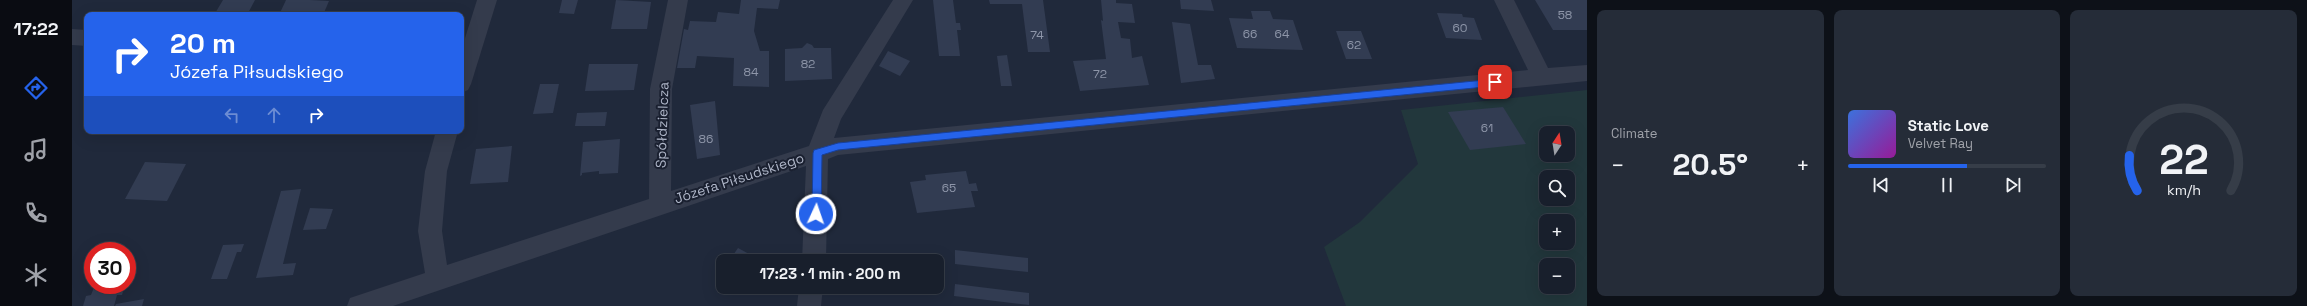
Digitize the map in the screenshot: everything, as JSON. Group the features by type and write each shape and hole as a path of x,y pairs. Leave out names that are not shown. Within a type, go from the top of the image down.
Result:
{"street":[{"path":"464,74 487,0"},
{"name":"Spółdzielcza","path":"660,204 661,89 678,0"},
{"path":"814,254 818,153 831,116 903,0"},
{"path":"1504,0 1542,78"},
{"path":"72,37 84,38"},
{"name":"Józefa Piłsudskiego","path":"359,306 660,204 818,153 857,144 1587,73"},
{"path":"438,280 430,231 436,171 446,134"},
{"path":"809,306 810,294"}],"green space":[{"path":"1587,90 1587,306 1346,306 1324,247 1360,222 1418,164 1401,110"}],"building":[{"path":"223,0 255,0 249,12 216,12"},
{"path":"286,0 329,1 324,12 280,12"},
{"path":"562,0 578,0 574,14 559,13"},
{"path":"616,0 651,2 647,29 611,29"},
{"path":"741,0 780,0 778,9 757,8 754,31 760,51 769,51 769,87 733,86 734,58 697,56 695,68 677,68 684,29 688,30 690,21 716,22 718,12 739,14"},
{"path":"933,0 953,0 956,23 960,23 961,30 957,30 960,56 939,56"},
{"path":"989,0 1043,0 1050,52 1028,52 1022,4 990,4"},
{"path":"1101,0 1116,0 1116,3 1132,4 1135,23 1118,22 1121,38 1130,39 1132,58 1142,56 1149,85 1080,91 1073,61 1106,59 1101,20 1103,21"},
{"path":"1180,0 1211,0 1214,11 1181,9"},
{"path":"1535,0 1587,0 1587,30 1553,30"},
{"path":"1251,11 1270,11 1273,19 1293,20 1303,50 1237,48 1229,18 1253,19"},
{"path":"1437,13 1462,14 1463,17 1474,18 1482,40 1446,38"},
{"path":"1172,22 1190,24 1198,65 1211,65 1215,79 1181,83"},
{"path":"1336,31 1361,31 1372,59 1346,59"},
{"path":"807,43 812,45 814,48 831,48 832,79 785,81 785,49 802,48"},
{"path":"888,51 910,61 900,76 879,66"},
{"path":"1007,55 1012,86 1001,86 997,56"},
{"path":"589,64 638,64 634,90 585,91"},
{"path":"540,84 559,84 553,113 533,114"},
{"path":"715,101 720,155 697,159 690,105"},
{"path":"1503,107 1526,144 1470,150 1448,112"},
{"path":"607,112 605,126 575,126 577,113"},
{"path":"620,139 618,173 599,174 599,171 582,173 580,176 583,142"},
{"path":"512,146 508,182 470,184 476,149"},
{"path":"145,162 186,164 167,201 125,199"},
{"path":"966,171 969,184 976,183 978,191 971,191 975,207 917,213 910,182 926,180 925,175"},
{"path":"301,189 283,264 296,263 293,275 256,278 281,191"},
{"path":"310,208 333,209 326,229 303,230"},
{"path":"244,244 241,252 237,252 227,279 211,279 223,245"},
{"path":"738,248 749,254 734,254"},
{"path":"955,250 1028,258 1028,272 955,264"},
{"path":"955,284 1029,293 1029,305 954,296"},
{"path":"122,294 117,295 114,306 83,306 86,296"},
{"path":"144,299 142,306 115,306 116,304"}],"route":[{"path":"816,214 818,153 838,146 1495,82"}]}
